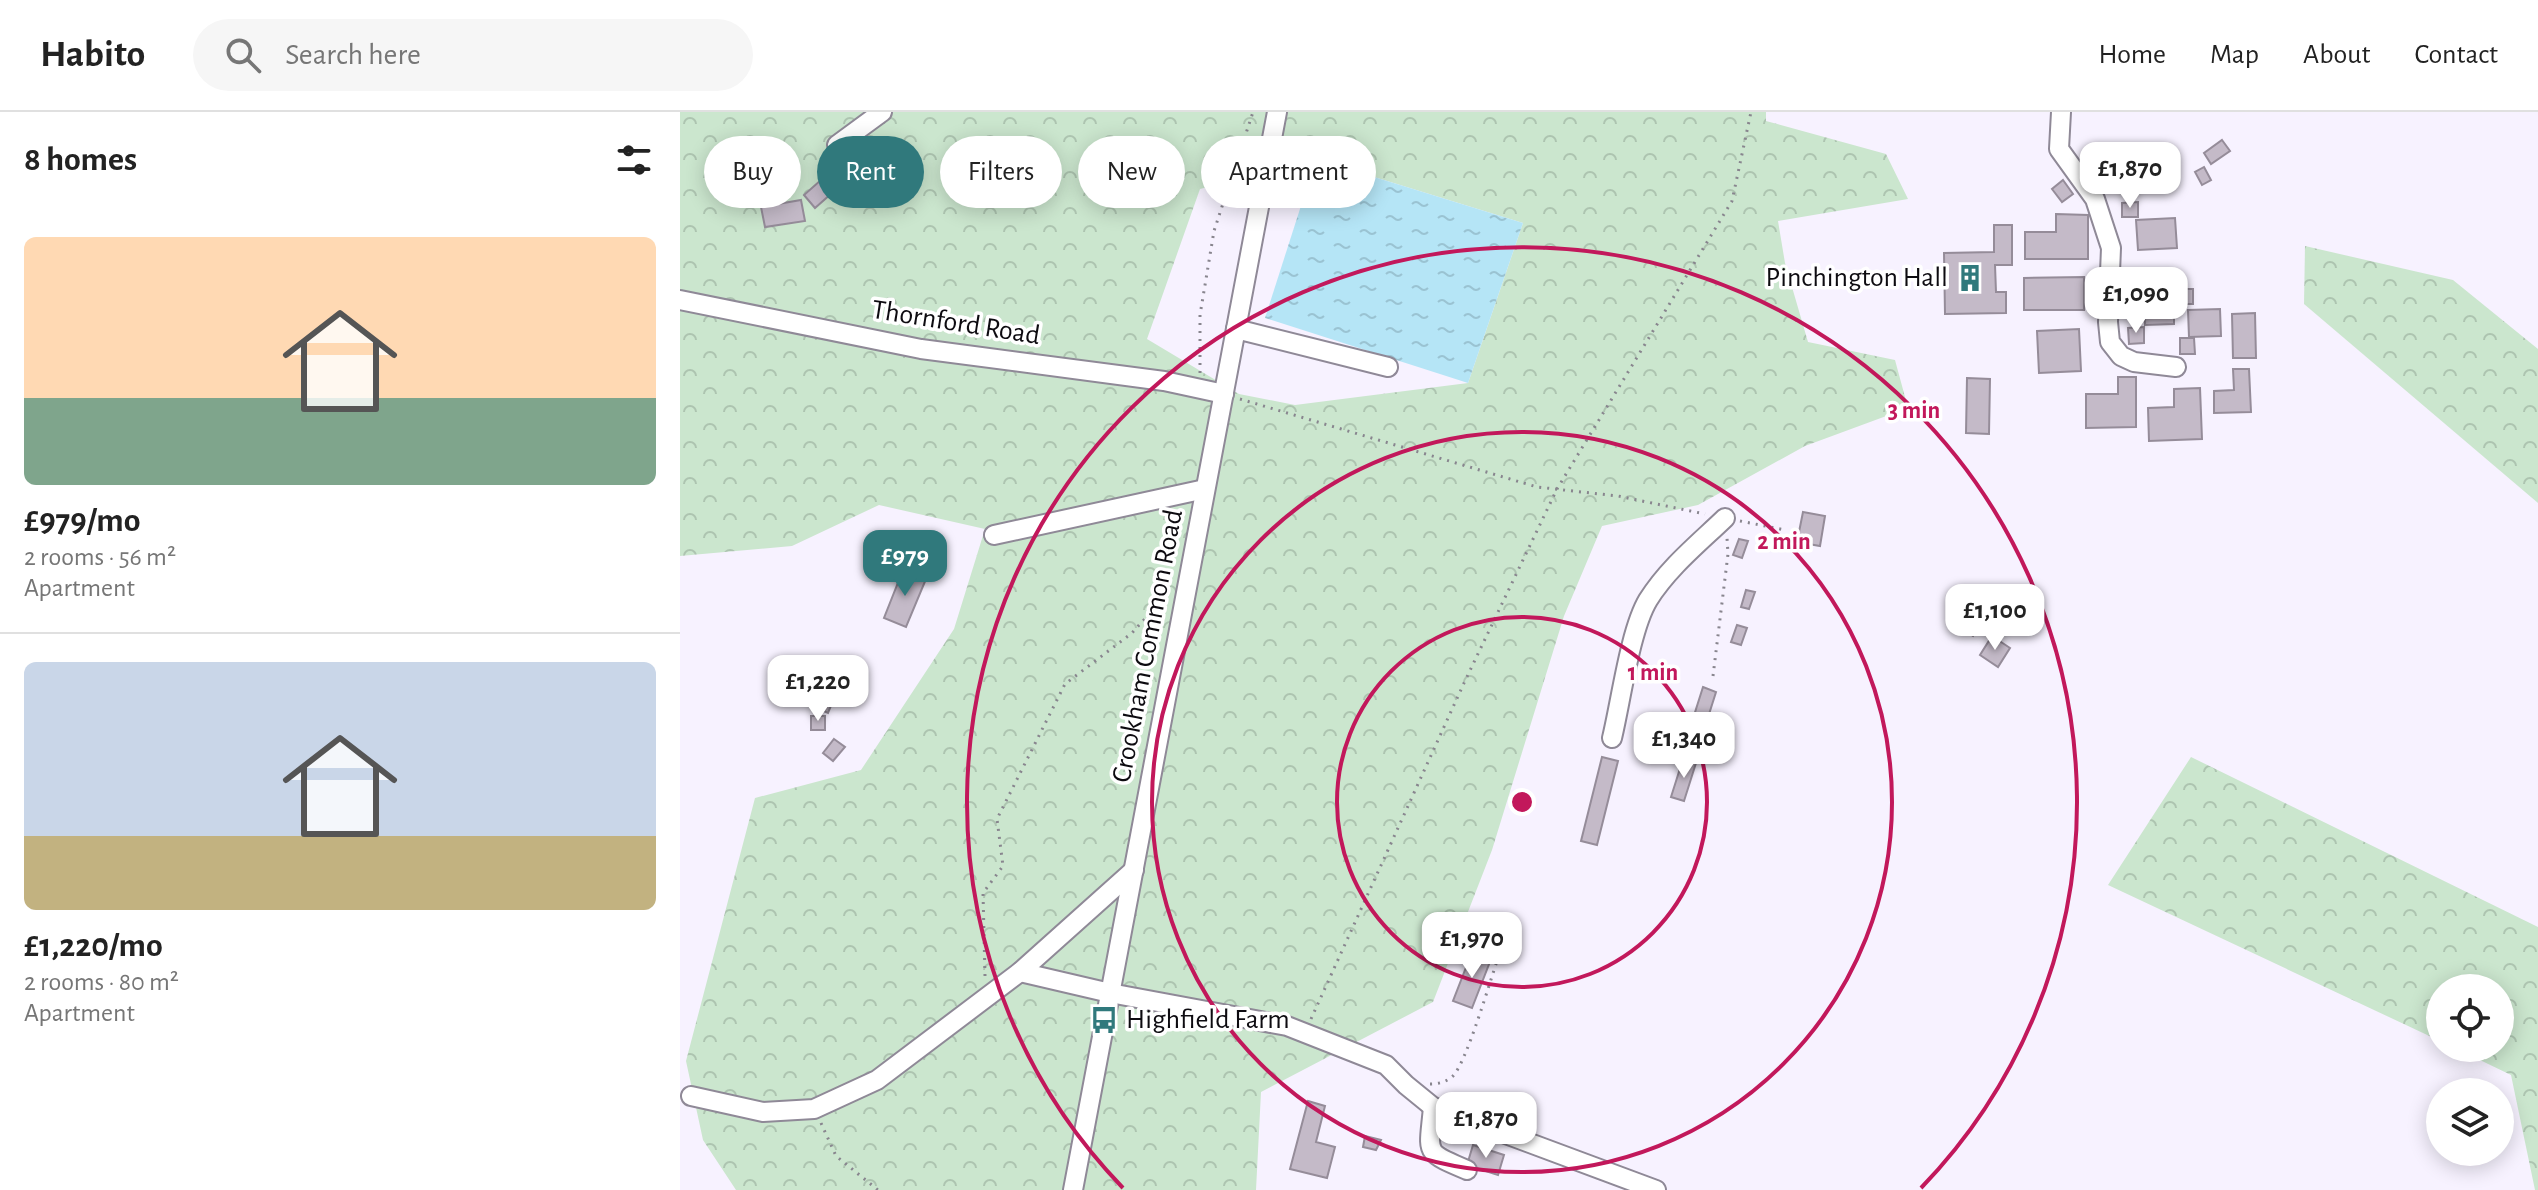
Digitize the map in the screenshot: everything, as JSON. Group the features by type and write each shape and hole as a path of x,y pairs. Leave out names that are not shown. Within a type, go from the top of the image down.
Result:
{"street":[{"path":"849,136 882,112"},
{"name":"Crookham Common Road","path":"1073,1190 1277,112"},
{"path":"2061,112 2059,149 2082,178 2102,215 2111,248 2110,342 2121,356 2134,362 2176,367"},
{"name":"Thornford Road","path":"680,300 921,349 1164,381 1224,394"},
{"path":"1236,329 1388,367"},
{"path":"994,535 1205,489"},
{"path":"1612,738 1636,631 1646,603 1661,582 1725,518"},
{"path":"691,1096 763,1112 814,1109 877,1080 1020,972 1134,870"},
{"path":"1020,972 1110,993 1287,1026 1386,1065 1433,1107 1656,1190"},
{"path":"1433,1107 1430,1147 1437,1157 1467,1170"}],"path":[{"path":"1200,389 1200,315 1214,231 1253,112"},
{"path":"1304,1033 1350,939 1464,683 1557,489 1732,201 1751,112"},
{"path":"1224,394 1537,487 1618,496 1785,530"},
{"path":"1713,676 1728,554 1725,518"},
{"path":"985,998 983,893 1003,866 997,819 1065,684 1132,633 1171,589"},
{"path":"1406,1085 1441,1084 1455,1074 1498,958"},
{"path":"814,1109 836,1156 878,1190"}],"green space":[{"path":"680,112 1766,112 1766,121 1886,154 1908,199 1778,221 1785,263 1808,342 1895,360 1908,408 1805,446 1698,505 1602,526 1564,616 1492,850 1433,1002 1261,1092 1256,1190 736,1190 703,1140 686,1061 755,798 861,770 954,629 985,529 879,505 792,546 680,556","holes":["1201,136 1376,136 1376,178 1523,223 1468,383 1295,405 1239,394 1147,339 1201,189"]},
{"path":"2305,246 2453,280 2538,349 2538,503 2304,304"},
{"path":"2191,757 2538,927 2538,1190 2535,1190 2514,1078 2484,1062 2514,1062 2514,974 2426,974 2426,1034 2108,885"}],"water":[{"path":"1376,178 1523,223 1468,383 1265,318 1300,208 1376,208"}],"building":[{"path":"2222,140 2230,151 2211,164 2204,153"},
{"path":"2128,157 2130,179 2116,180 2113,159"},
{"path":"2091,163 2105,181 2100,186 2085,168"},
{"path":"2204,167 2211,180 2202,185 2195,172"},
{"path":"2063,180 2073,194 2062,202 2052,189"},
{"path":"817,184 815,208 804,195"},
{"path":"801,200 805,221 765,227 761,208 801,208"},
{"path":"2138,202 2138,217 2122,217 2122,203"},
{"path":"2056,214 2088,215 2088,259 2025,259 2025,232 2056,232"},
{"path":"2175,218 2177,248 2138,250 2136,220"},
{"name":"Pinchington Hall","path":"1994,225 2012,225 2012,265 1995,265 1996,292 2006,292 2006,313 1945,314 1944,253 1994,252"},
{"path":"2084,277 2084,310 2024,310 2024,278"},
{"path":"2183,289 2193,289 2193,304 2183,304"},
{"path":"2144,299 2174,299 2174,324 2145,325"},
{"path":"2220,309 2221,336 2189,337 2188,310"},
{"path":"2255,313 2256,358 2233,358 2232,314"},
{"path":"2144,327 2144,343 2129,344 2128,328"},
{"path":"2079,329 2081,371 2039,373 2037,331"},
{"path":"2180,338 2194,338 2195,354 2180,354"},
{"path":"2233,369 2249,369 2251,412 2214,413 2214,391 2234,390"},
{"path":"2118,377 2136,377 2136,427 2086,428 2086,394 2118,394"},
{"path":"1967,378 1990,379 1989,434 1966,433"},
{"path":"2200,388 2202,439 2149,441 2148,408 2174,407 2174,389"},
{"path":"1803,512 1825,516 1820,546 1797,542"},
{"path":"1739,539 1748,541 1742,558 1733,555"},
{"path":"903,570 926,579 906,627 884,618"},
{"path":"1746,590 1755,592 1749,609 1741,607"},
{"path":"1966,606 1985,618 1973,636 1954,624"},
{"path":"1737,625 1747,628 1741,645 1731,642"},
{"path":"1992,636 2010,648 1998,667 1980,655"},
{"path":"821,679 839,686 828,713 810,705"},
{"path":"1703,687 1716,692 1704,730 1691,725"},
{"path":"811,716 825,716 825,730 811,730"},
{"path":"834,739 845,747 833,761 823,753"},
{"path":"1602,757 1618,761 1597,845 1581,841"},
{"path":"1683,759 1696,763 1684,801 1671,797"},
{"path":"1472,952 1491,959 1472,1008 1453,1001"},
{"path":"1308,1101 1325,1106 1316,1142 1335,1147 1327,1178 1290,1169"},
{"path":"1365,1136 1381,1140 1376,1150 1363,1147"},
{"path":"1473,1145 1504,1155 1498,1175 1467,1165"}],"place":[{"name":"Pinchington Hall","path":"1970,278"},
{"name":"Highfield Farm","path":"1104,1020"}]}
